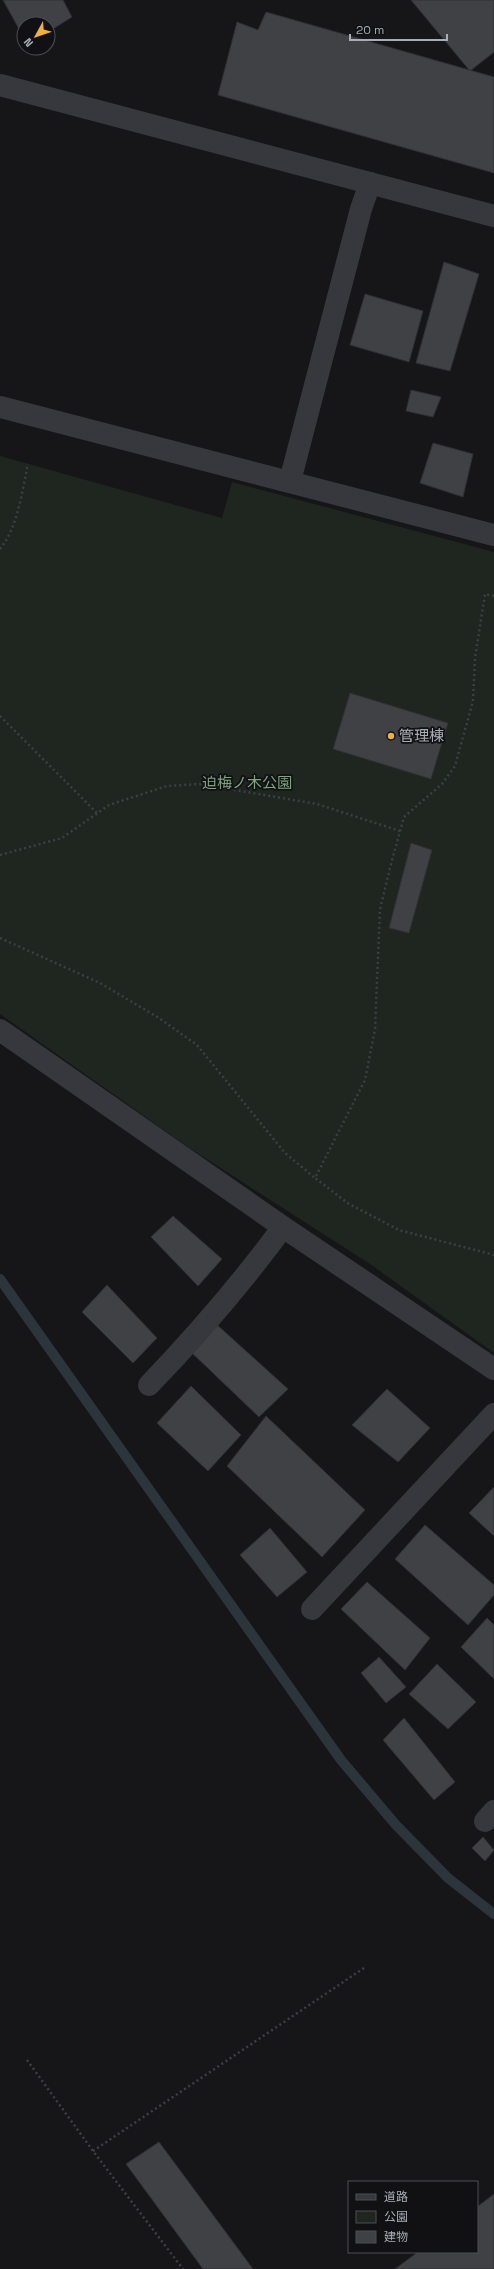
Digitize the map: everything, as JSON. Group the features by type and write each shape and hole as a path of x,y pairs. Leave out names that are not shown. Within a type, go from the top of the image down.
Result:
{"street":[{"path":"0,85 494,216"},
{"path":"290,481 361,209 370,183"},
{"path":"0,407 494,534"},
{"path":"0,1030 283,1227 494,1369"},
{"path":"149,1385 200,1332 246,1278 283,1227"},
{"path":"312,1609 494,1414"}],"path":[{"path":"0,549 7,541 20,501 28,464"},
{"path":"315,1178 365,1080 375,1029 380,909 404,816 442,784 455,766 473,701 475,658 485,594 494,596"},
{"path":"0,716 97,814"},
{"path":"0,856 62,838 109,806 167,786 200,784 317,804 400,831"},
{"path":"0,938 2,941 100,983 158,1018 197,1045 284,1153 349,1204 399,1230 494,1255"},
{"path":"92,2151 364,1968"},
{"path":"27,2060 92,2151 183,2269"}],"green space":[{"name":"迫梅ノ木公園","path":"0,456 222,518 232,482 494,552 494,1353 370,1264 188,1147 0,1014"}],"building":[{"path":"3,0 63,0 72,17 56,27 56,16 16,16 16,24"},
{"path":"411,0 494,0 494,52 470,71"},
{"path":"266,12 494,77 494,173 218,95 237,22 258,30"},
{"path":"444,262 479,274 450,371 416,363"},
{"path":"365,294 423,311 409,362 350,345"},
{"path":"411,390 441,397 433,417 406,411"},
{"path":"433,443 473,454 463,497 420,483"},
{"name":"管理棟","path":"350,693 448,723 431,779 333,749"},
{"path":"411,843 432,850 409,933 389,928"},
{"path":"173,1216 222,1259 198,1286 151,1237"},
{"path":"107,1285 157,1338 133,1363 82,1312"},
{"path":"215,1323 288,1389 259,1417 191,1352"},
{"path":"191,1386 241,1435 208,1471 157,1423"},
{"path":"387,1389 430,1428 398,1462 352,1425"},
{"path":"266,1416 365,1510 322,1557 227,1466"},
{"path":"494,1487 494,1536 469,1513"},
{"path":"425,1525 494,1585 494,1595 468,1625 395,1559"},
{"path":"270,1528 307,1572 277,1597 240,1555"},
{"path":"367,1582 430,1638 405,1670 341,1609"},
{"path":"487,1618 494,1625 494,1679 461,1647"},
{"path":"379,1657 406,1687 386,1703 361,1673"},
{"path":"437,1664 476,1702 448,1729 409,1694"},
{"path":"404,1718 455,1782 434,1800 383,1740"},
{"path":"483,1837 494,1850 485,1861 472,1848"},
{"path":"159,2142 253,2269 203,2269 126,2164"},
{"path":"494,2194 494,2269 395,2269 417,2253 478,2253 478,2206"}],"waterway":[{"path":"0,1279 341,1760 396,1825 448,1878 494,1914"}],"place":[{"name":"管理棟","path":"391,736"}]}
